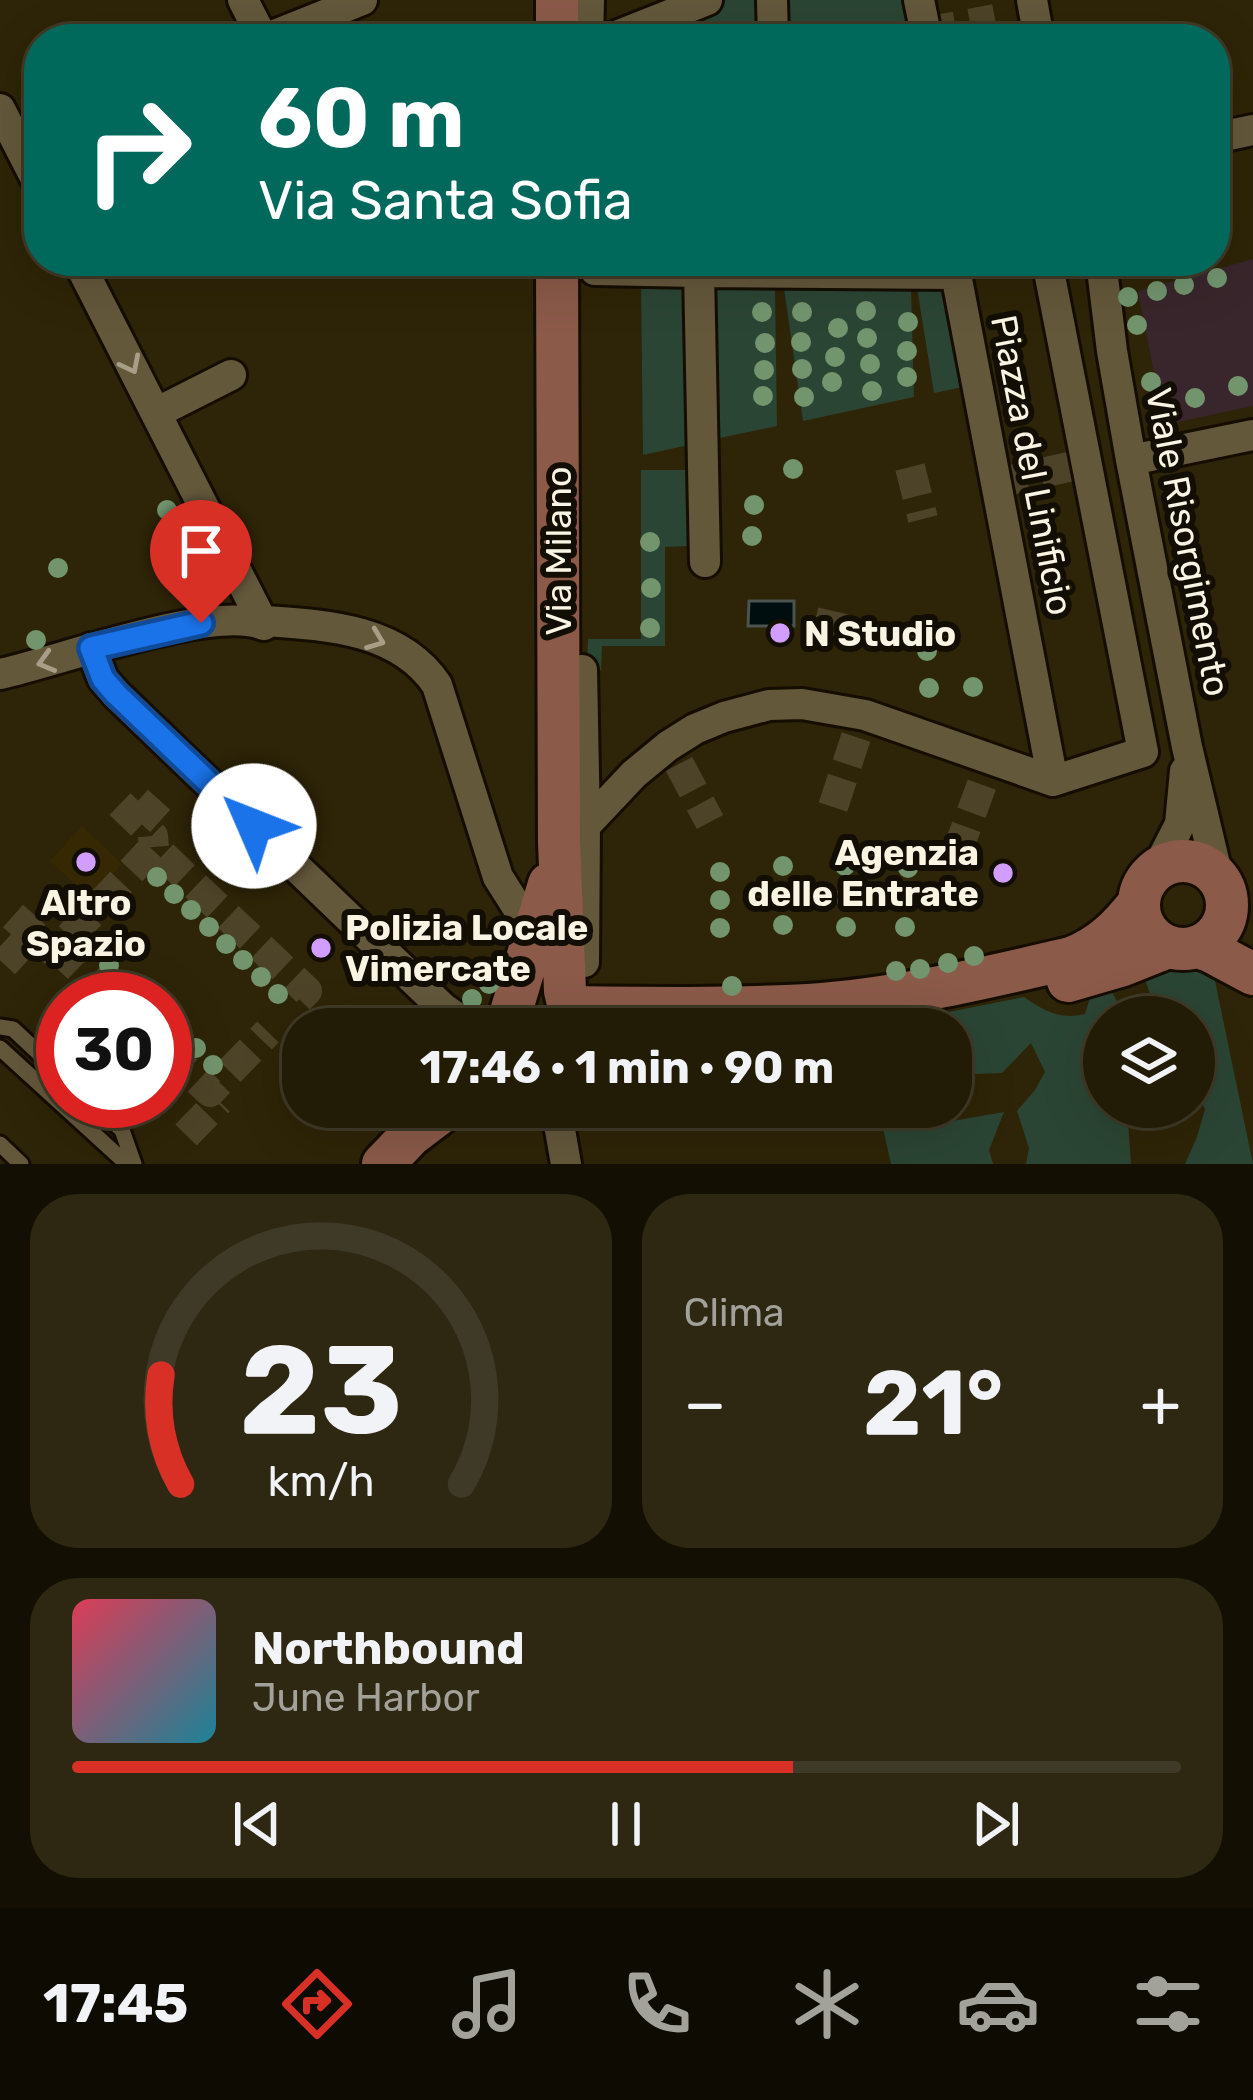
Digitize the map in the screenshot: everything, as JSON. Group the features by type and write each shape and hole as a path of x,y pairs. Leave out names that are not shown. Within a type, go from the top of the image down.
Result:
{"street":[{"path":"302,24 362,0"},
{"path":"647,24 707,0"},
{"path":"0,109 19,142"},
{"path":"86,276 264,625"},
{"name":"Via Milano","path":"569,1008 564,981 572,834 576,276"},
{"path":"699,276 705,562"},
{"name":"Piazza del Linificio","path":"956,276 1053,781"},
{"path":"572,834 634,774 674,755 695,729 769,705 802,704 988,771 1053,781 1143,752 1050,276"},
{"name":"Viale Risorgimento","path":"1089,276 1112,351"},
{"name":"Viale Risorgimento","path":"1103,276 1131,460 1187,747 1212,924"},
{"path":"156,413 231,375"},
{"path":"1131,460 1253,435"},
{"path":"0,674 201,623 254,621 264,625"},
{"path":"264,625 266,621 315,625 370,636 404,653 430,675 498,877 534,934"},
{"path":"91,648 103,679 116,694 443,1008"},
{"path":"582,670 572,834 584,962"},
{"name":"Viale Risorgimento","path":"1148,886 1180,824 1187,747"},
{"name":"Via Milano","path":"506,1008 572,834"},
{"path":"682,1008 808,1005 906,994 1071,958 1106,940 1148,886 1183,860 1208,868 1210,951 1253,974"},
{"path":"1148,886 1140,916 1146,929 1212,924"},
{"path":"944,1008 1100,972 1212,924"},
{"path":"513,1008 535,992 552,994 563,1008"},
{"path":"356,1164 389,1128"},
{"path":"383,1164 420,1128"},
{"path":"560,1128 566,1164"}],"lane":[{"path":"0,1027 13,1029 36,1051"},
{"path":"0,1048 131,1164"},
{"path":"120,1128 131,1164"},
{"path":"0,1144 21,1164"}],"shaded area":[{"path":"1253,259 1253,406 1164,425 1138,291 1192,276 1230,276 1230,265"},
{"path":"749,601 794,601 794,626 748,626"},
{"name":"Altro Spazio","path":"82,826 122,864 90,898 50,861"}],"green space":[{"path":"723,0 907,0 911,24 660,24"},
{"path":"641,286 691,286 693,444 643,455"},
{"path":"709,287 775,287 777,426 710,440"},
{"path":"784,288 911,288 914,397 803,421"},
{"path":"917,288 947,288 968,386 934,393"},
{"path":"641,470 691,470 691,546 665,547 665,646 602,646 601,670 587,670 588,639 641,639"},
{"path":"1198,964 1214,976 1253,1164 1185,1164 1200,1128 1215,1128 1215,996 1151,996 1142,971"},
{"path":"1105,980 1114,996 1091,996"},
{"path":"1024,997 1068,1016 1083,1014 1083,1128 1128,1128 1131,1164 1026,1164 1029,1148 1017,1111 1045,1072 1031,1043 1002,1073 973,1074 969,1008"},
{"path":"1004,1112 989,1150 993,1164 891,1164 883,1128 972,1128 972,1118"}],"tunnel":[{"path":"968,24 995,19"},
{"path":"997,483 1086,463"},
{"path":"910,467 923,519"},
{"path":"826,640 833,610"},
{"path":"833,807 856,737"},
{"path":"679,764 710,822"},
{"path":"956,855 982,784"},
{"path":"139,822 166,792"},
{"path":"120,804 153,836 154,847"},
{"path":"82,972 58,949 154,847 307,991 299,999"},
{"path":"13,916 50,949 58,949"},
{"path":"4,964 33,933"},
{"path":"192,1075 210,1092 268,1032"},
{"path":"186,1135 219,1101"}],"place":[{"name":"N Studio","path":"780,633"},
{"name":"Altro Spazio","path":"86,862"},
{"name":"Agenzia delle Entrate","path":"1003,873"},
{"name":"Polizia Locale Vimercate","path":"321,948"}],"route":[{"path":"201,623 91,648 103,679 116,694 254,826"}]}
